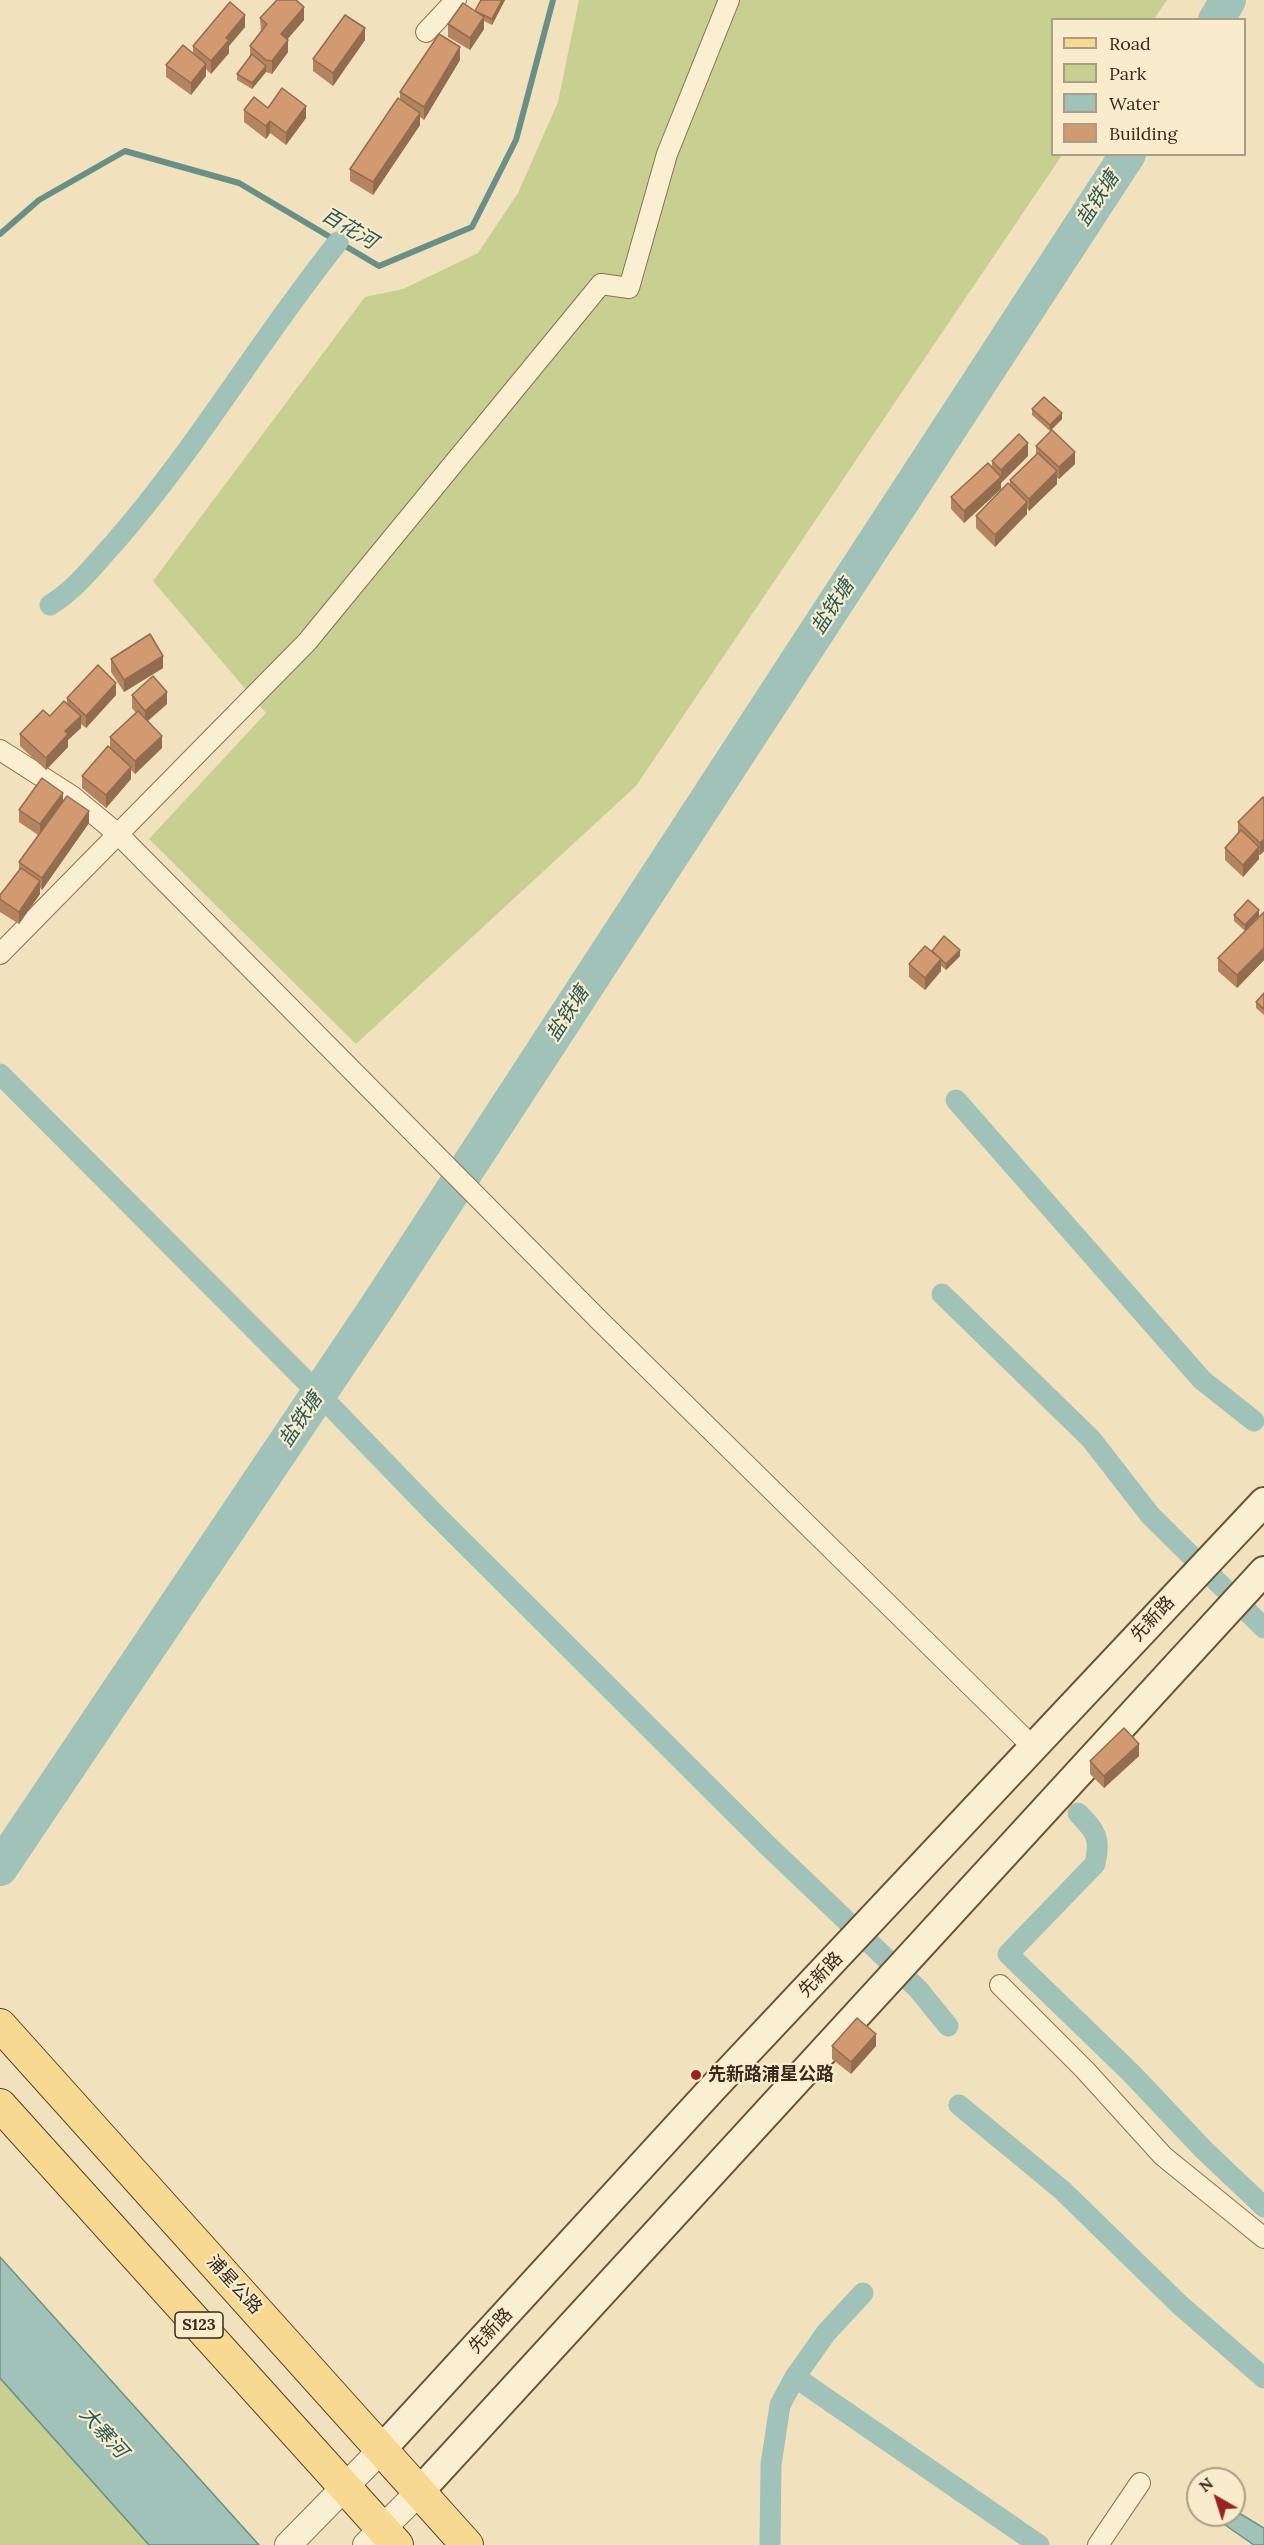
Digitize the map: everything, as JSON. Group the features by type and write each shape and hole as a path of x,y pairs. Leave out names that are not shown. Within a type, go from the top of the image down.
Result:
{"main road":[{"name":"先新路","path":"381,2450 712,2090 1264,1502"},
{"path":"419,2492 1258,1577"},
{"name":"浦星公路","path":"0,2025 467,2545"},
{"name":"S123","path":"0,2105 345,2487 382,2540"}],"street":[{"path":"426,32 456,0"},
{"path":"0,954 307,642 601,284 629,288 667,154 729,0"},
{"path":"0,750 72,796 118,834 608,1330 1033,1747"},
{"path":"1000,1985 1085,2070 1163,2156 1264,2238"},
{"path":"288,2545 381,2450"},
{"path":"1098,2545 1140,2483"},
{"path":"382,2540 419,2492"}],"green space":[{"path":"579,0 1167,0 1155,18 1051,18 1051,156 1061,156 636,786 356,1044 149,839 266,713 153,581 365,297 403,289 478,253 518,193 558,102"},
{"path":"0,2378 149,2545 0,2545"}],"water":[{"name":"大寨河","path":"0,2257 259,2545 149,2545 0,2378"},
{"path":"1246,2517 1264,2528 1264,2545 1254,2545 1228,2527 1246,2527"}],"building":[{"path":"277,0 296,0 304,7 281,34 288,40 272,61 266,60 250,46 267,24 260,18"},
{"path":"481,0 502,0 492,19 475,11"},
{"path":"230,2 245,15 226,38 229,40 211,61 193,46"},
{"path":"463,3 484,17 470,38 448,24"},
{"path":"345,15 365,28 333,73 313,59"},
{"path":"439,34 460,47 424,107 400,92"},
{"path":"183,45 206,64 191,83 166,65"},
{"path":"252,54 266,66 252,83 237,74"},
{"path":"282,88 306,106 286,133 270,121 266,126 244,110 254,97 268,108"},
{"path":"398,98 420,113 373,182 350,169"},
{"path":"1044,397 1062,413 1050,425 1032,409"},
{"path":"1052,430 1075,452 1059,467 1036,446"},
{"path":"1019,434 1028,443 1001,470 992,461"},
{"path":"1038,453 1057,471 1029,499 1010,480"},
{"path":"988,463 1001,477 964,511 951,497"},
{"path":"1008,483 1027,502 995,535 976,516"},
{"path":"150,634 163,656 124,680 111,659"},
{"path":"98,665 116,683 86,716 67,698"},
{"path":"153,676 167,692 145,711 132,695"},
{"path":"64,701 81,716 65,731 68,734 46,758 20,734 43,710 50,716"},
{"path":"138,711 162,736 135,761 110,737"},
{"path":"108,746 131,767 106,795 82,776"},
{"path":"42,778 63,793 40,824 19,810"},
{"path":"67,796 89,811 42,878 19,862"},
{"path":"1263,797 1264,839 1260,843 1238,822"},
{"path":"1241,830 1259,847 1243,865 1225,848"},
{"path":"21,868 40,881 19,912 0,899 0,895"},
{"path":"1248,900 1259,910 1245,925 1234,915"},
{"path":"1264,912 1264,948 1237,975 1218,958"},
{"path":"944,936 960,950 946,964 932,951"},
{"path":"925,946 941,959 925,978 909,964"},
{"path":"1264,993 1264,1009 1256,1002"},
{"path":"1124,1728 1139,1744 1104,1776 1090,1761"},
{"path":"857,2018 876,2034 851,2062 832,2046"}],"waterway":[{"name":"百花河","path":"0,234 39,200 125,151 239,183 379,266 472,227 516,140 553,0"},
{"name":"盐铁塘","path":"1217,18 1228,0"},
{"name":"盐铁塘","path":"0,1868 377,1307 1127,156"},
{"path":"50,605 84,576 145,506 338,242"},
{"path":"0,1074 319,1394 432,1511 766,1844 918,1989 948,2026"},
{"path":"956,1100 1202,1380 1254,1421"},
{"path":"942,1294 1091,1439 1150,1515 1264,1628"},
{"path":"1078,1813 1096,1836 1095,1864 1008,1954 1131,2073 1203,2149 1264,2207"},
{"path":"959,2105 1062,2190 1180,2305 1264,2378"},
{"path":"770,2545 771,2465 780,2405 795,2377 826,2333 863,2293"},
{"path":"795,2377 1039,2545"}],"place":[{"name":"先新路浦星公路","path":"696,2075"}]}
